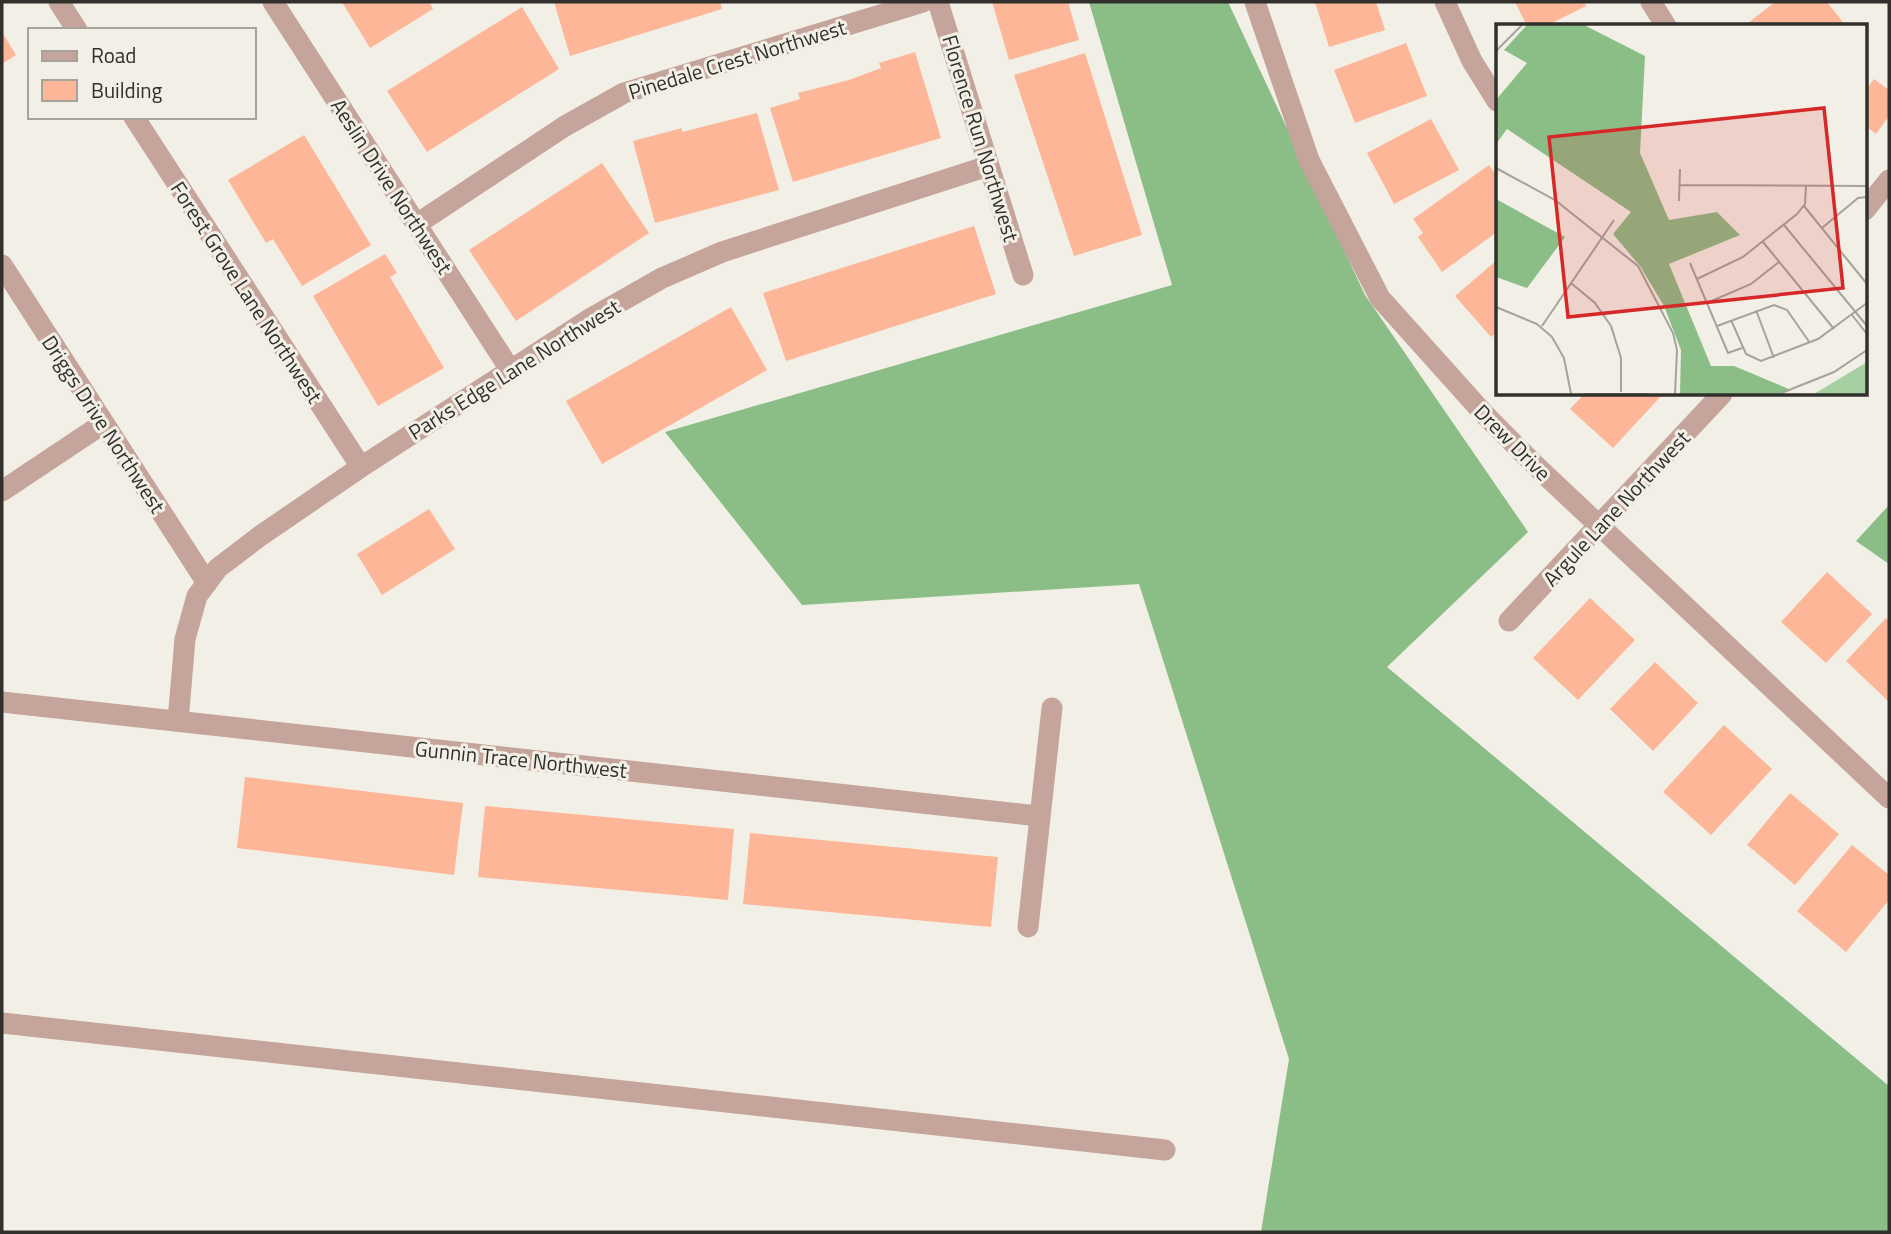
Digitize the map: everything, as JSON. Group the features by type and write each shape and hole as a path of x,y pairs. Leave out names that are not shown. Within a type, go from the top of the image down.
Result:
{"street":[{"path":"59,2 76,28"},
{"name":"Aeslin Drive Northwest","path":"273,2 511,370"},
{"name":"Pinedale Crest Northwest","path":"416,224 565,126 624,93 923,2"},
{"name":"Florence Run Northwest","path":"938,2 1023,275"},
{"name":"Drew Drive","path":"1255,2 1309,160 1380,298 1485,415 1889,798"},
{"path":"1445,2 1472,61 1496,99"},
{"path":"1651,2 1665,24"},
{"name":"Forest Grove Lane Northwest","path":"135,119 361,467"},
{"name":"Parks Edge Lane Northwest","path":"178,721 185,639 197,596 218,568 260,536 588,320 662,278 722,253 988,166"},
{"path":"1867,208 1889,180"},
{"name":"Driggs Drive Northwest","path":"2,265 207,583"},
{"name":"Argule Lane Northwest","path":"1508,621 1720,396"},
{"path":"2,491 104,423"},
{"name":"Gunnin Trace Northwest","path":"2,702 1040,816"},
{"path":"1028,927 1052,708"},
{"path":"2,1023 1165,1150"}],"green space":[{"path":"1089,2 1228,2 1365,295 1528,532 1387,667 1889,1086 1889,1232 1261,1232 1289,1059 1139,584 802,605 665,432 1172,285"},
{"path":"1889,505 1889,564 1856,541"}],"building":[{"path":"342,2 429,2 433,9 370,48"},
{"path":"554,2 720,2 722,9 570,56"},
{"path":"992,2 1068,2 1079,40 1009,60"},
{"path":"1315,2 1376,2 1385,30 1329,47"},
{"path":"1515,2 1584,2 1586,6 1550,24 1526,24"},
{"path":"1775,2 1827,2 1844,24 1747,24"},
{"path":"522,7 559,69 427,152 387,91"},
{"path":"2,32 16,55 2,64"},
{"path":"1406,43 1427,96 1355,123 1334,70"},
{"path":"915,52 941,138 793,182 770,108 800,99 798,93 849,80 881,68 879,63"},
{"path":"1085,53 1142,235 1074,256 1014,75"},
{"path":"1874,79 1889,90 1889,116 1876,134 1867,130 1867,88"},
{"path":"757,113 779,190 655,223 633,141"},
{"path":"1431,119 1459,170 1394,204 1367,153"},
{"path":"304,135 371,245 302,286 273,239 266,243 228,180"},
{"path":"602,163 649,233 516,321 469,250"},
{"path":"1489,165 1496,175 1496,233 1442,272 1418,237 1423,233 1413,219"},
{"path":"974,226 996,294 786,361 763,293"},
{"path":"385,254 397,273 390,277 444,368 378,406 313,296"},
{"path":"1496,261 1496,333 1491,337 1455,296"},
{"path":"731,307 767,370 602,464 566,401"},
{"path":"1582,396 1661,396 1613,448 1570,409"},
{"path":"429,509 455,549 382,595 357,554"},
{"path":"1827,572 1872,614 1826,663 1781,622"},
{"path":"1590,598 1635,640 1578,700 1533,658"},
{"path":"1886,618 1889,621 1889,702 1846,661"},
{"path":"1655,662 1698,703 1653,751 1610,709"},
{"path":"1724,725 1772,769 1711,835 1663,792"},
{"path":"245,777 463,803 454,875 237,848"},
{"path":"1790,793 1839,834 1795,885 1747,845"},
{"path":"485,806 734,829 728,900 478,877"},
{"path":"750,833 998,857 991,927 743,904"},
{"path":"1852,845 1889,875 1889,900 1846,952 1797,911"}]}
